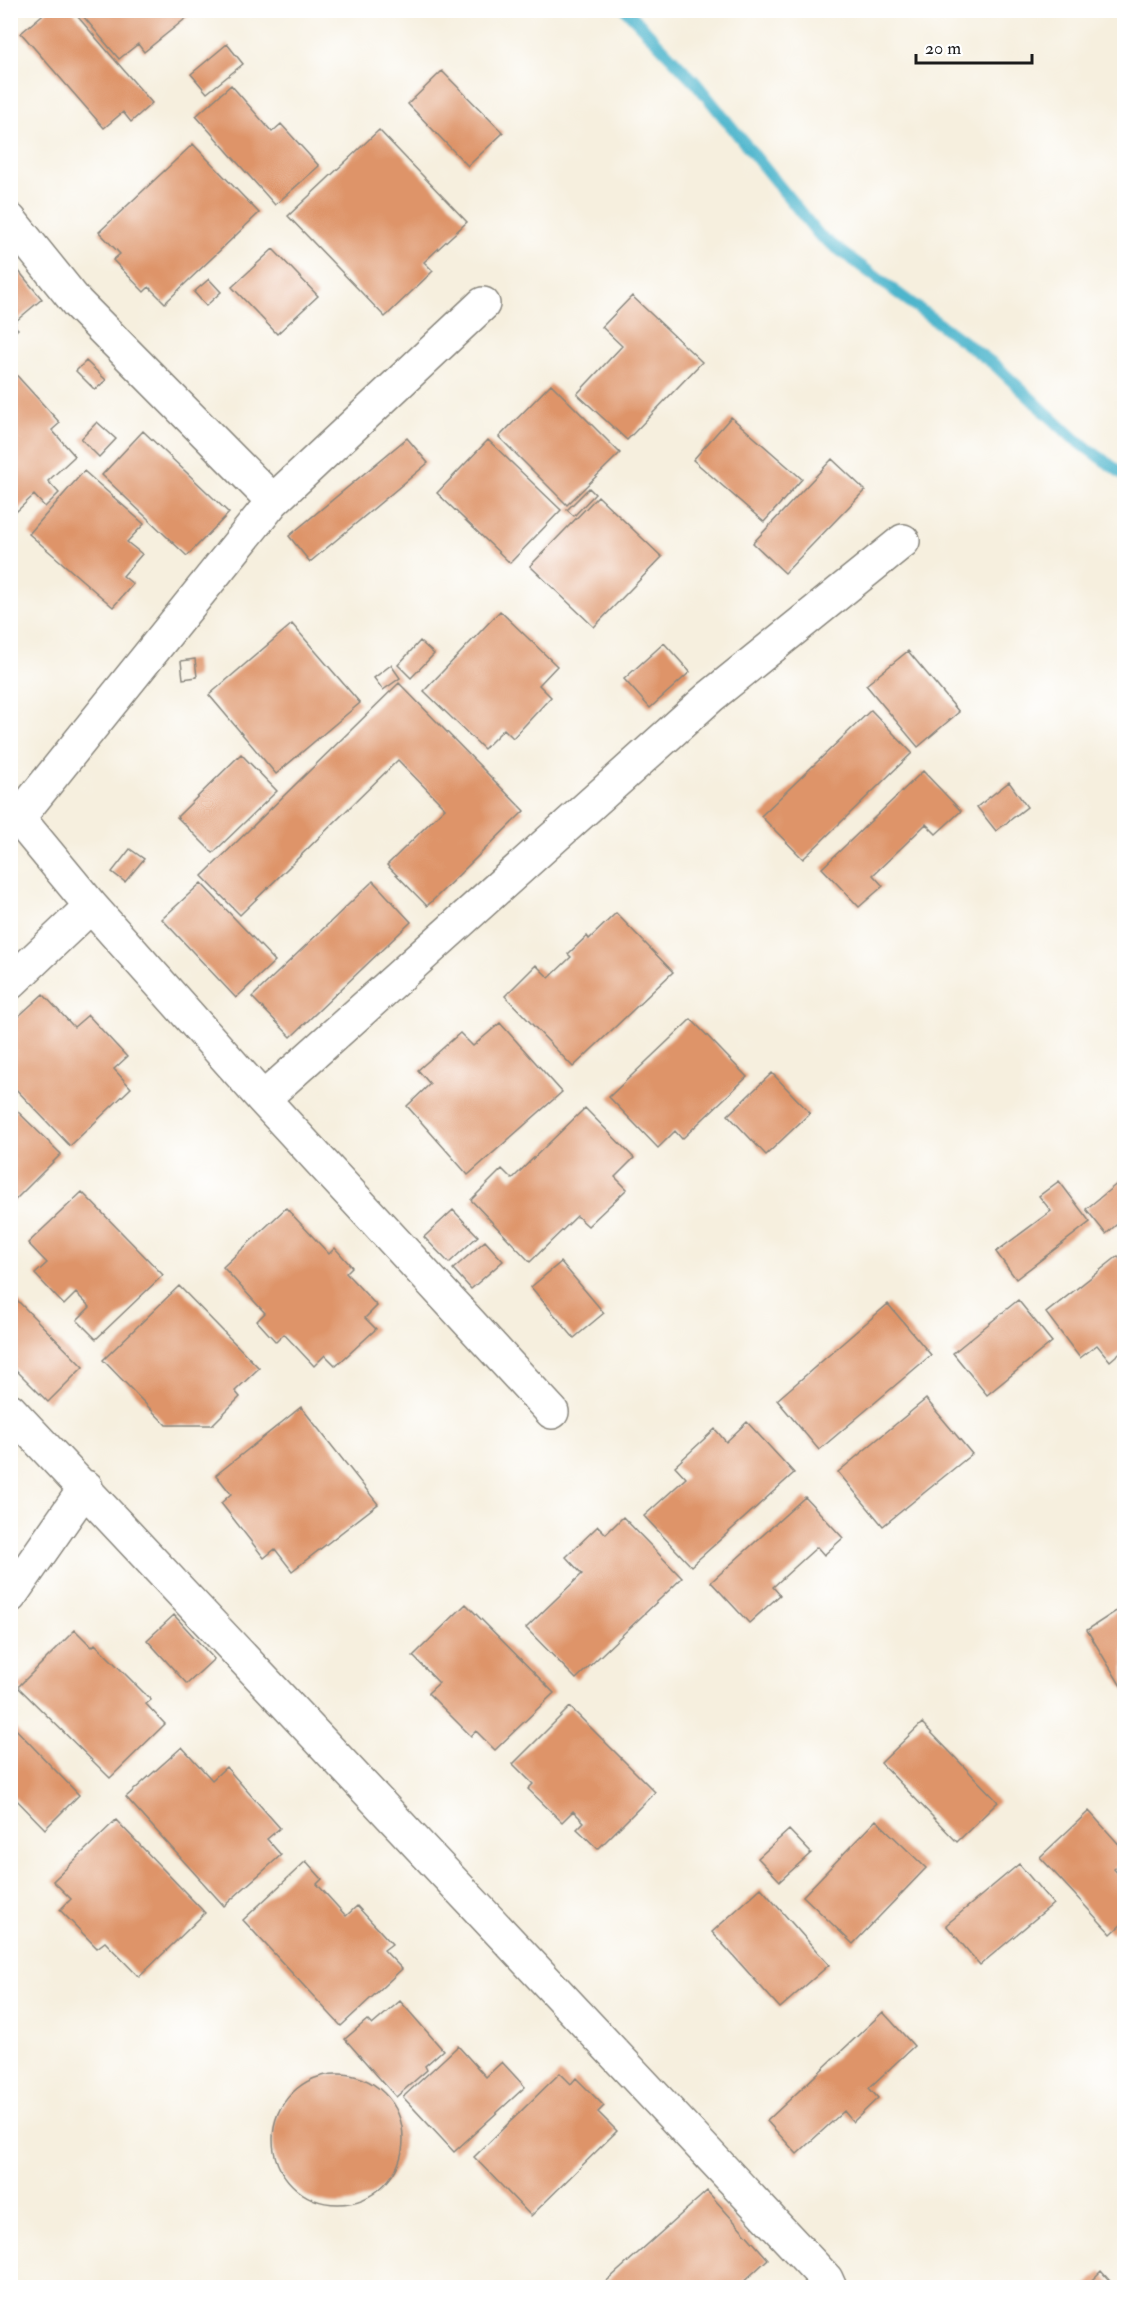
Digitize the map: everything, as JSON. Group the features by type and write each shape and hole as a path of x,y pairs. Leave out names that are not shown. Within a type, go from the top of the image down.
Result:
{"street":[{"path":"10,220 77,303 273,501"},
{"path":"483,304 273,501 15,812 91,906 263,1099 552,1412"},
{"path":"263,1099 710,697 903,541"},
{"path":"10,982 91,906"},
{"path":"10,1410 86,1487 826,2279 830,2288"},
{"path":"10,1596 86,1487"}],"building":[{"path":"48,10 72,10 152,103 131,122 123,112 104,128 21,33"},
{"path":"78,10 186,10 190,15 144,52 138,44 119,59"},
{"path":"227,44 243,64 207,93 191,74"},
{"path":"442,71 503,133 468,166 408,104"},
{"path":"231,85 272,132 281,124 319,166 275,205 196,116"},
{"path":"379,130 467,222 424,262 433,271 385,317 288,216"},
{"path":"193,144 259,213 165,303 149,287 144,292 113,260 120,254 99,232"},
{"path":"273,249 318,296 277,334 232,287"},
{"path":"12,263 42,299 16,321 10,314"},
{"path":"209,279 221,292 206,306 194,292"},
{"path":"632,296 702,362 627,440 577,394 622,346 602,327"},
{"path":"10,322 18,329 10,336"},
{"path":"86,361 106,380 95,390 76,371"},
{"path":"10,368 60,423 52,430 75,456 48,481 59,493 45,507 34,495 17,511 10,504"},
{"path":"551,384 620,453 567,505 499,437"},
{"path":"731,417 802,479 764,522 693,460"},
{"path":"97,422 116,439 99,457 81,439"},
{"path":"143,431 229,513 187,556 102,475"},
{"path":"407,438 428,463 310,562 289,536"},
{"path":"488,440 561,510 510,563 437,493"},
{"path":"832,459 865,490 785,573 753,543"},
{"path":"84,471 144,524 127,542 142,554 123,576 133,584 113,607 29,534"},
{"path":"589,488 595,494 574,516 567,510"},
{"path":"598,496 662,557 594,627 530,566"},
{"path":"500,611 557,666 539,685 551,697 513,738 504,729 484,749 424,691"},
{"path":"292,624 360,703 276,774 209,695"},
{"path":"420,641 434,654 411,678 398,665"},
{"path":"664,643 690,672 650,708 624,679"},
{"path":"908,651 959,712 918,747 866,685"},
{"path":"195,659 197,677 183,679 181,661"},
{"path":"391,665 400,678 383,690 374,678"},
{"path":"399,683 524,811 427,906 387,865 445,808 398,760 240,915 202,876"},
{"path":"871,710 912,753 803,859 761,816"},
{"path":"241,754 277,791 213,853 177,817"},
{"path":"923,771 961,811 936,834 926,824 873,875 883,886 859,907 822,868"},
{"path":"1009,782 1027,807 996,831 977,807"},
{"path":"130,849 144,859 125,882 112,872"},
{"path":"373,881 411,922 291,1037 252,997"},
{"path":"201,883 275,961 236,998 162,919"},
{"path":"616,913 673,972 573,1067 505,996 536,965 549,978 571,957 568,954 587,936 589,939"},
{"path":"43,994 74,1027 88,1015 127,1057 114,1069 131,1088 70,1146 10,1083 10,1024"},
{"path":"691,1019 747,1077 682,1139 675,1131 658,1148 609,1097"},
{"path":"500,1023 562,1092 468,1175 407,1106 430,1084 418,1070 460,1033 473,1046"},
{"path":"772,1073 810,1113 766,1155 728,1115"},
{"path":"10,1104 61,1154 10,1205"},
{"path":"585,1108 634,1158 615,1177 627,1189 588,1226 577,1216 530,1262 471,1200 502,1169 512,1179"},
{"path":"1124,1178 1124,1218 1106,1234 1086,1209"},
{"path":"1059,1181 1090,1222 1016,1279 996,1252 1051,1211 1039,1196"},
{"path":"82,1192 163,1275 96,1339 77,1320 90,1307 76,1293 64,1305 35,1274 47,1263 28,1243"},
{"path":"286,1208 329,1254 335,1248 352,1267 346,1273 377,1306 365,1318 376,1329 336,1366 325,1355 314,1366 284,1334 276,1342 257,1321 265,1313 223,1267"},
{"path":"453,1210 478,1236 449,1263 424,1237"},
{"path":"485,1241 503,1261 471,1289 453,1269"},
{"path":"1118,1256 1124,1265 1124,1349 1110,1361 1097,1345 1080,1358 1046,1313"},
{"path":"561,1262 604,1313 574,1338 531,1287"},
{"path":"179,1286 259,1368 235,1391 240,1397 212,1425 166,1425 103,1360"},
{"path":"10,1293 83,1367 48,1402 10,1364"},
{"path":"1018,1300 1052,1342 987,1395 953,1353"},
{"path":"888,1304 931,1355 819,1450 777,1400"},
{"path":"926,1399 972,1454 883,1526 838,1472"},
{"path":"301,1407 378,1504 292,1571 275,1549 264,1558 221,1503 231,1494 216,1475"},
{"path":"747,1422 794,1473 691,1566 644,1516 686,1478 675,1466 715,1429 726,1442"},
{"path":"805,1497 843,1538 824,1555 817,1547 773,1587 780,1595 749,1623 711,1582"},
{"path":"623,1517 682,1578 576,1679 526,1628 582,1574 566,1557 598,1526 606,1534"},
{"path":"466,1604 554,1693 495,1750 476,1731 471,1736 428,1693 439,1683 413,1656"},
{"path":"1124,1606 1124,1691 1087,1630"},
{"path":"174,1615 214,1659 187,1684 147,1640"},
{"path":"75,1630 92,1647 95,1644 151,1700 146,1704 165,1724 110,1778 18,1687"},
{"path":"570,1707 655,1792 598,1849 577,1829 584,1822 573,1811 562,1822 528,1789 533,1784 513,1764"},
{"path":"10,1723 79,1795 45,1829 10,1793"},
{"path":"922,1723 998,1802 957,1842 881,1763"},
{"path":"182,1747 212,1780 226,1767 280,1828 267,1839 281,1855 224,1906 126,1797"},
{"path":"1089,1811 1124,1850 1124,1860 1114,1869 1124,1881 1124,1922 1111,1934 1040,1857"},
{"path":"116,1820 205,1913 139,1977 105,1942 97,1948 60,1910 71,1899 53,1881"},
{"path":"876,1820 926,1868 853,1944 803,1896"},
{"path":"789,1830 811,1853 780,1881 758,1858"},
{"path":"306,1861 322,1879 317,1884 346,1916 357,1906 392,1944 384,1950 402,1969 341,2026 243,1920"},
{"path":"1019,1864 1053,1904 980,1965 946,1925"},
{"path":"761,1888 829,1965 780,2008 712,1932"},
{"path":"400,2001 443,2050 425,2066 427,2070 396,2097 345,2039 367,2020 372,2025"},
{"path":"883,2012 914,2046 869,2088 878,2098 853,2122 844,2111 797,2154 767,2121"},
{"path":"458,2046 486,2077 502,2062 525,2087 454,2152 403,2097"},
{"path":"560,2073 571,2084 576,2078 604,2106 598,2112 617,2131 531,2216 474,2157"},
{"path":"338,2074 363,2079 384,2093 398,2114 403,2139 398,2164 384,2185 363,2199 338,2204 313,2199 292,2185 278,2164 273,2139 278,2114 292,2093 313,2079"},
{"path":"707,2191 768,2259 737,2288 599,2288"},
{"path":"1101,2271 1116,2288 1084,2288"}],"waterway":[{"path":"626,10 695,82 819,235 995,365 1073,438 1124,475"}]}
